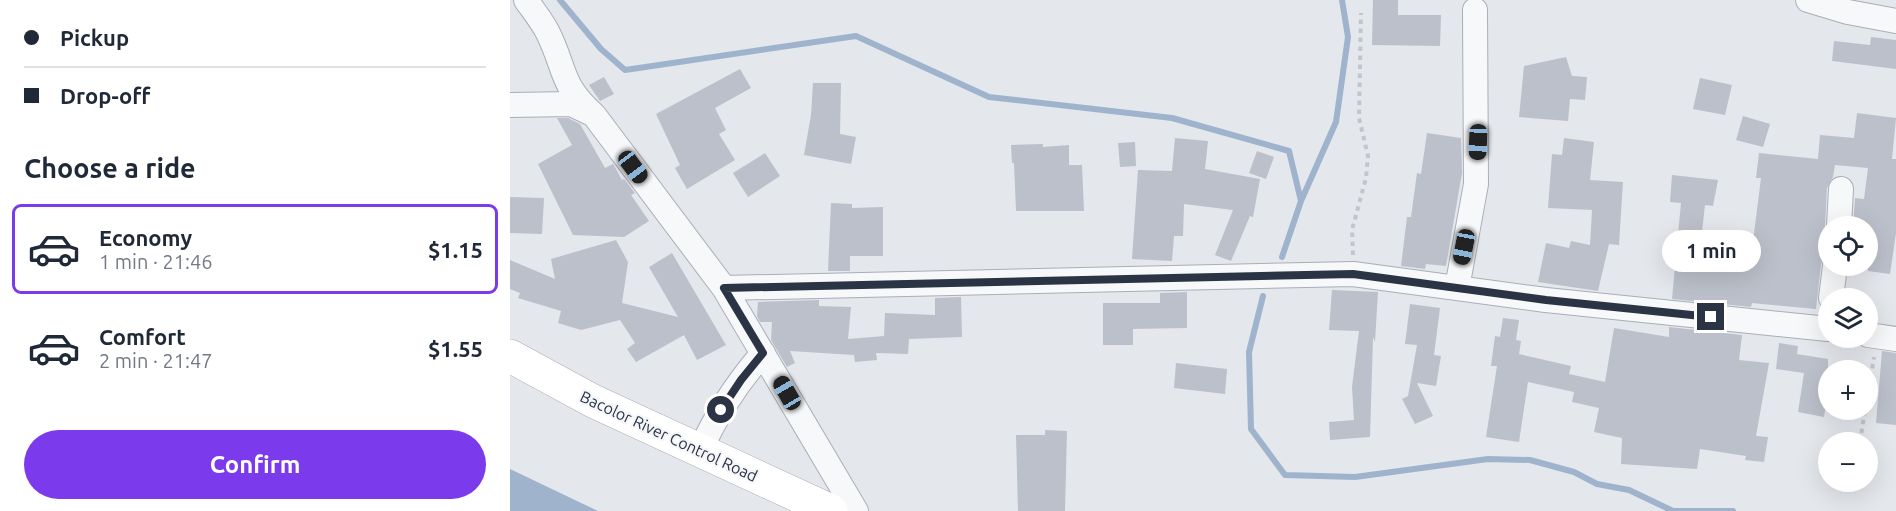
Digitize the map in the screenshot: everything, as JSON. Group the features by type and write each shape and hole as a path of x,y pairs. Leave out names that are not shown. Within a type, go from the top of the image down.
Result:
{"street":[{"path":"526,0 547,31 559,65 575,98 594,115 724,288 856,511"},
{"path":"1808,0 1848,12 1896,21"},
{"path":"1457,288 1476,184 1475,10"},
{"path":"510,105 571,104 594,115"},
{"path":"1840,216 1841,189"},
{"path":"724,288 1353,274 1457,288 1818,328"},
{"path":"700,451 711,426 741,380 763,353"},
{"name":"Bacolor River Control Road","path":"510,356 593,401 831,511"}],"path":[{"path":"1353,274 1352,230 1366,178 1368,156 1359,118 1361,13"},
{"path":"1875,360 1880,336"}],"water":[{"path":"510,469 598,511 510,511"}],"building":[{"path":"1373,0 1398,0 1398,15 1441,15 1440,46 1372,45"},
{"path":"1871,37 1896,40 1896,69 1832,61 1834,41 1870,45"},
{"path":"1566,57 1572,76 1587,77 1585,100 1570,99 1568,121 1519,117 1524,66"},
{"path":"740,69 751,88 715,108 726,130 719,134 735,160 687,189 675,168 680,165 656,114"},
{"path":"604,77 614,94 600,101 589,85"},
{"path":"1700,78 1732,85 1725,115 1693,109"},
{"path":"813,83 841,83 840,134 856,137 851,164 804,155 811,115"},
{"path":"1857,113 1896,118 1892,159 1896,159 1896,233 1890,274 1878,272 1878,216 1854,216 1855,198 1864,199 1868,168 1835,165 1833,177 1827,188 1825,216 1818,216 1820,276 1816,309 1752,303 1751,307 1672,299 1681,203 1670,202 1672,175 1718,180 1713,206 1705,205 1699,259 1750,265 1761,178 1756,178 1759,153 1818,159 1820,135 1854,138"},
{"path":"1743,116 1770,124 1763,147 1736,140"},
{"path":"557,118 568,118 580,124 605,168 613,164 622,180 624,179 635,193 631,195 649,221 624,237 573,235 538,164 572,145"},
{"path":"1427,133 1461,138 1462,173 1446,266 1426,264 1425,269 1401,266 1407,217 1411,217 1417,173 1421,174"},
{"path":"1175,138 1208,141 1205,169 1260,179 1253,217 1250,216 1231,261 1215,255 1233,210 1184,204 1183,236 1174,236 1172,261 1132,259 1138,170 1172,171"},
{"path":"1564,138 1594,142 1590,180 1623,182 1619,245 1609,244 1598,291 1538,282 1546,243 1569,248 1571,241 1590,245 1592,210 1548,208 1552,154 1562,155"},
{"path":"1135,142 1136,166 1120,167 1118,143"},
{"path":"1043,144 1043,147 1069,145 1069,165 1082,165 1084,211 1016,211 1011,145"},
{"path":"1257,151 1274,157 1266,179 1249,173"},
{"path":"765,153 780,176 748,197 733,173"},
{"path":"510,197 544,198 542,234 510,233"},
{"path":"831,203 852,204 852,208 883,207 883,256 850,256 850,271 828,271"},
{"path":"616,240 628,262 622,303 678,317 649,267 672,253 726,345 697,360 684,335 636,362 627,349 635,343 620,320 581,330 558,323 561,311 518,298 520,293 510,289 510,260 555,279 551,259"},
{"path":"1332,290 1378,292 1375,342 1373,337 1370,437 1330,440 1329,422 1354,420 1352,387 1359,331 1329,330"},
{"path":"1187,292 1187,328 1133,329 1133,345 1103,345 1103,303 1160,303 1160,293"},
{"path":"961,297 962,337 909,339 908,354 876,353 877,360 855,362 854,355 790,351 795,363 787,367 771,340 772,322 760,322 757,316 758,302 819,300 819,306 851,307 848,339 884,336 885,313 935,315 935,298"},
{"path":"1410,304 1440,308 1434,355 1441,356 1436,386 1417,383 1433,416 1415,424 1402,399 1408,396 1417,345 1405,344"},
{"path":"1503,318 1519,320 1516,340 1521,341 1519,354 1571,366 1569,374 1605,382 1614,328 1669,337 1669,327 1742,335 1739,360 1769,363 1756,436 1768,437 1764,462 1745,460 1746,456 1700,449 1697,469 1621,464 1622,438 1594,432 1599,408 1572,402 1574,392 1528,382 1519,442 1486,437 1497,366 1491,366 1495,336 1500,337"},
{"path":"1779,343 1798,346 1797,354 1828,359 1818,360 1818,416 1798,412 1804,373 1776,369"},
{"path":"1882,351 1896,353 1896,425 1876,423"},
{"path":"1176,363 1227,369 1225,394 1174,388"},
{"path":"1045,430 1067,431 1065,511 1018,511 1016,435 1045,435"}],"waterway":[{"path":"560,0 601,49 625,70 856,36 989,97 1172,118 1289,151 1301,201 1282,257"},
{"path":"1301,201 1336,122 1348,37 1342,0"},
{"path":"1263,296 1249,352 1251,429 1285,475 1355,477 1488,459 1530,460 1574,472 1597,484 1629,490 1673,511 1733,511"}],"route":[{"path":"721,410 763,353 724,288 1353,274 1546,300 1711,317"}]}
